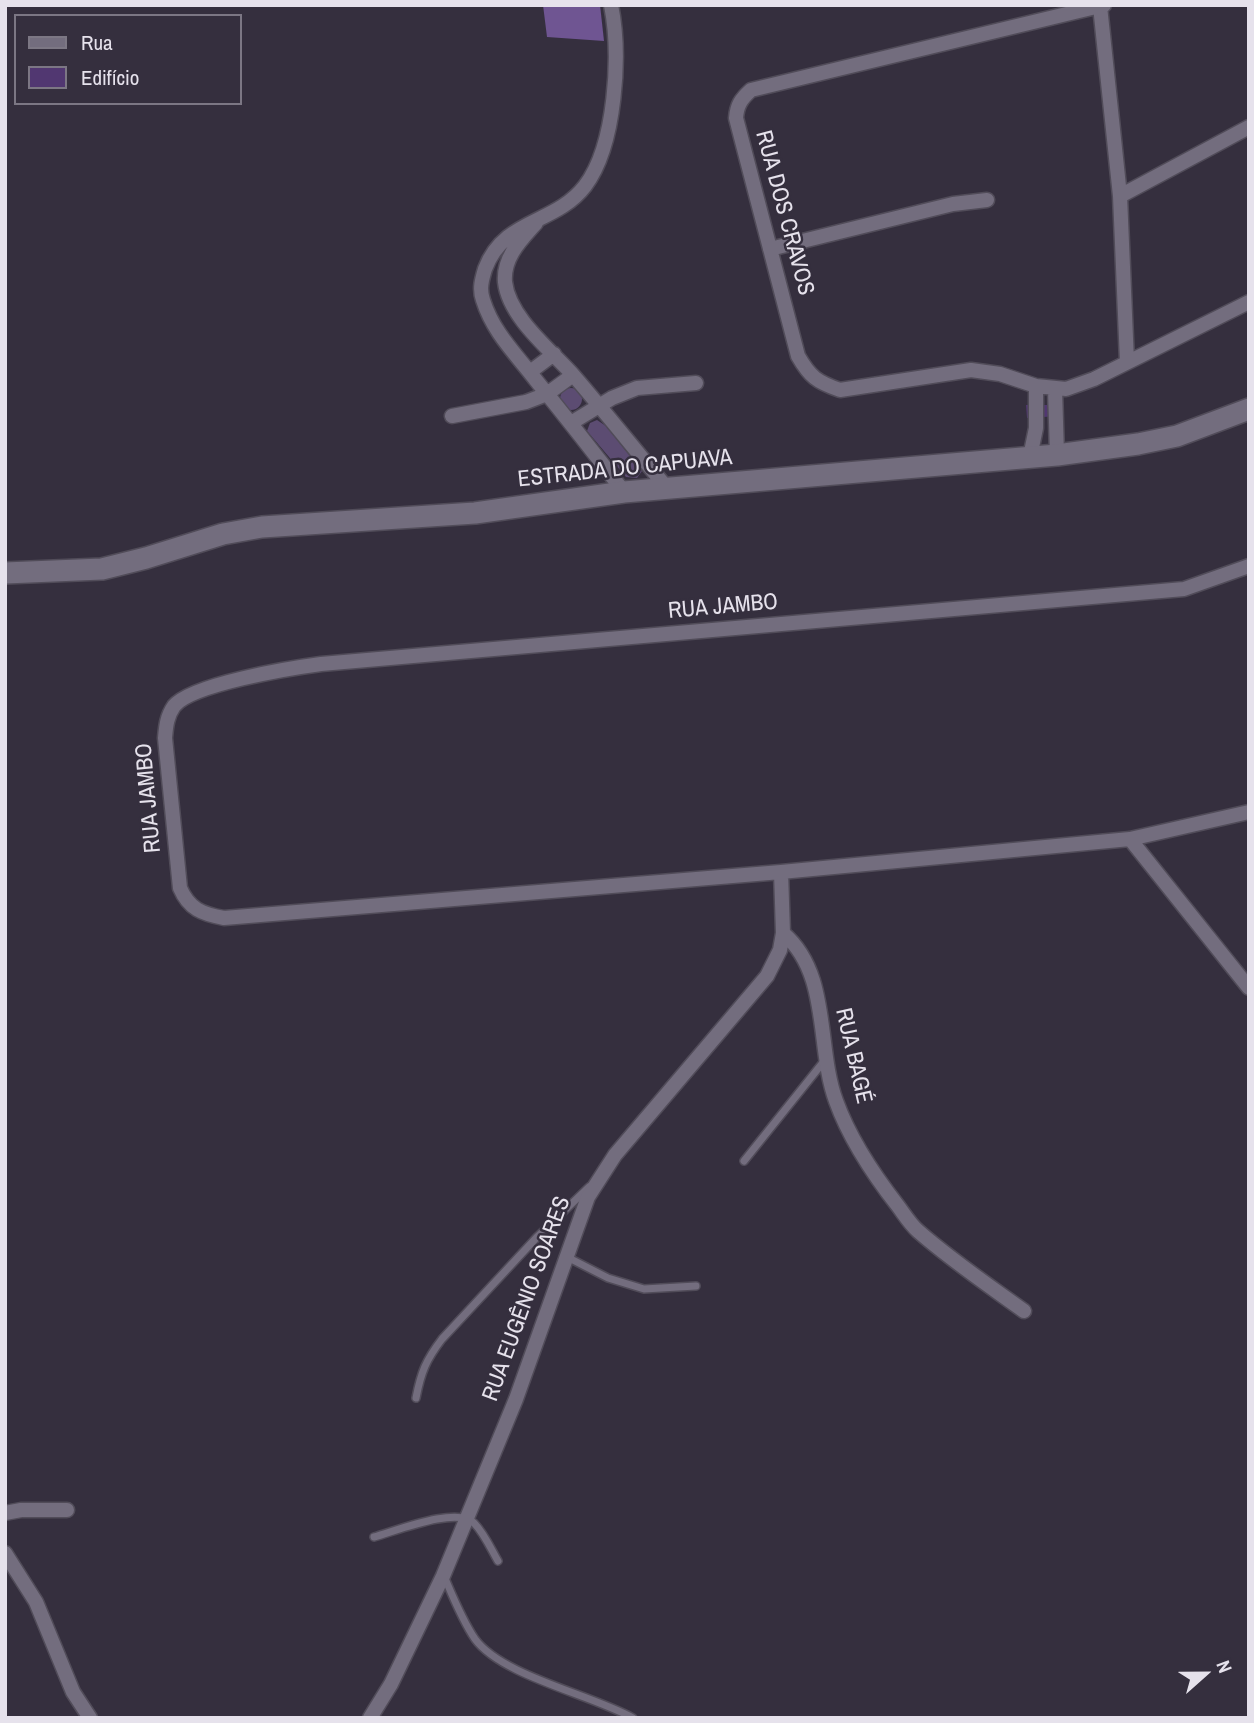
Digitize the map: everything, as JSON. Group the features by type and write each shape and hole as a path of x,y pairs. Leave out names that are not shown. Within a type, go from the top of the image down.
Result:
{"main road":[{"name":"ESTRADA DO CAPUAVA","path":"5,573 102,569 223,534 262,527 475,513 624,492 1057,455 1177,436 1249,409"}],"street":[{"path":"611,5 616,65 612,112 599,159 584,187 560,208 504,238 495,249 481,281 482,296 495,330 624,492"},
{"path":"1102,6 1120,196 1127,362"},
{"name":"RUA DOS CRAVOS","path":"1102,6 751,90 741,98 736,118 798,356 807,372 821,384 840,390 971,370 1000,374 1037,386 1066,389 1080,386 1249,302"},
{"path":"1120,196 1249,127"},
{"path":"770,249 953,204 987,200"},
{"path":"537,222 513,249 506,266 505,283 511,300 525,323 573,375 667,488"},
{"path":"530,372 554,354"},
{"path":"452,416 514,406 547,394 573,375"},
{"path":"571,423 598,406 637,388 696,383"},
{"path":"1030,457 1035,428 1037,386"},
{"path":"1055,389 1057,455"},
{"name":"RUA JAMBO","path":"1249,566 1184,589 321,664 272,671 204,690 183,699 174,706 167,720 166,738 180,887 185,900 196,909 224,918 781,872 1129,839 1249,812"},
{"path":"1129,839 1249,988"},
{"path":"781,872 783,933"},
{"name":"RUA BAGÉ","path":"783,933 803,955 809,968 822,1026 825,1059 836,1101 869,1168 916,1229 1024,1311"},
{"name":"RUA EUGÊNIO SOARES","path":"370,1718 391,1684 443,1576 516,1399 587,1197 615,1155 767,976 780,950 783,933"},
{"path":"5,1513 21,1510 67,1510"},
{"path":"5,1553 36,1602 73,1692 90,1718"}],"lane":[{"path":"744,1161 825,1059"},
{"path":"416,1398 420,1375 428,1357 442,1339 570,1203 595,1182"},
{"path":"566,1257 608,1278 636,1287 664,1289 696,1286"},
{"path":"374,1537 441,1518 466,1517 475,1524 498,1561"},
{"path":"443,1576 476,1641 497,1661 612,1706 633,1718"}],"shaded area":[{"path":"543,5 600,5 604,41 547,37"},
{"path":"571,388 579,391 582,399 579,407 571,410 563,407 560,399 563,391"},
{"path":"597,420 606,426 642,471 637,478 626,477 587,431 590,423"}],"building":[{"path":"1026,405 1060,405 1060,416 1027,418"}]}
